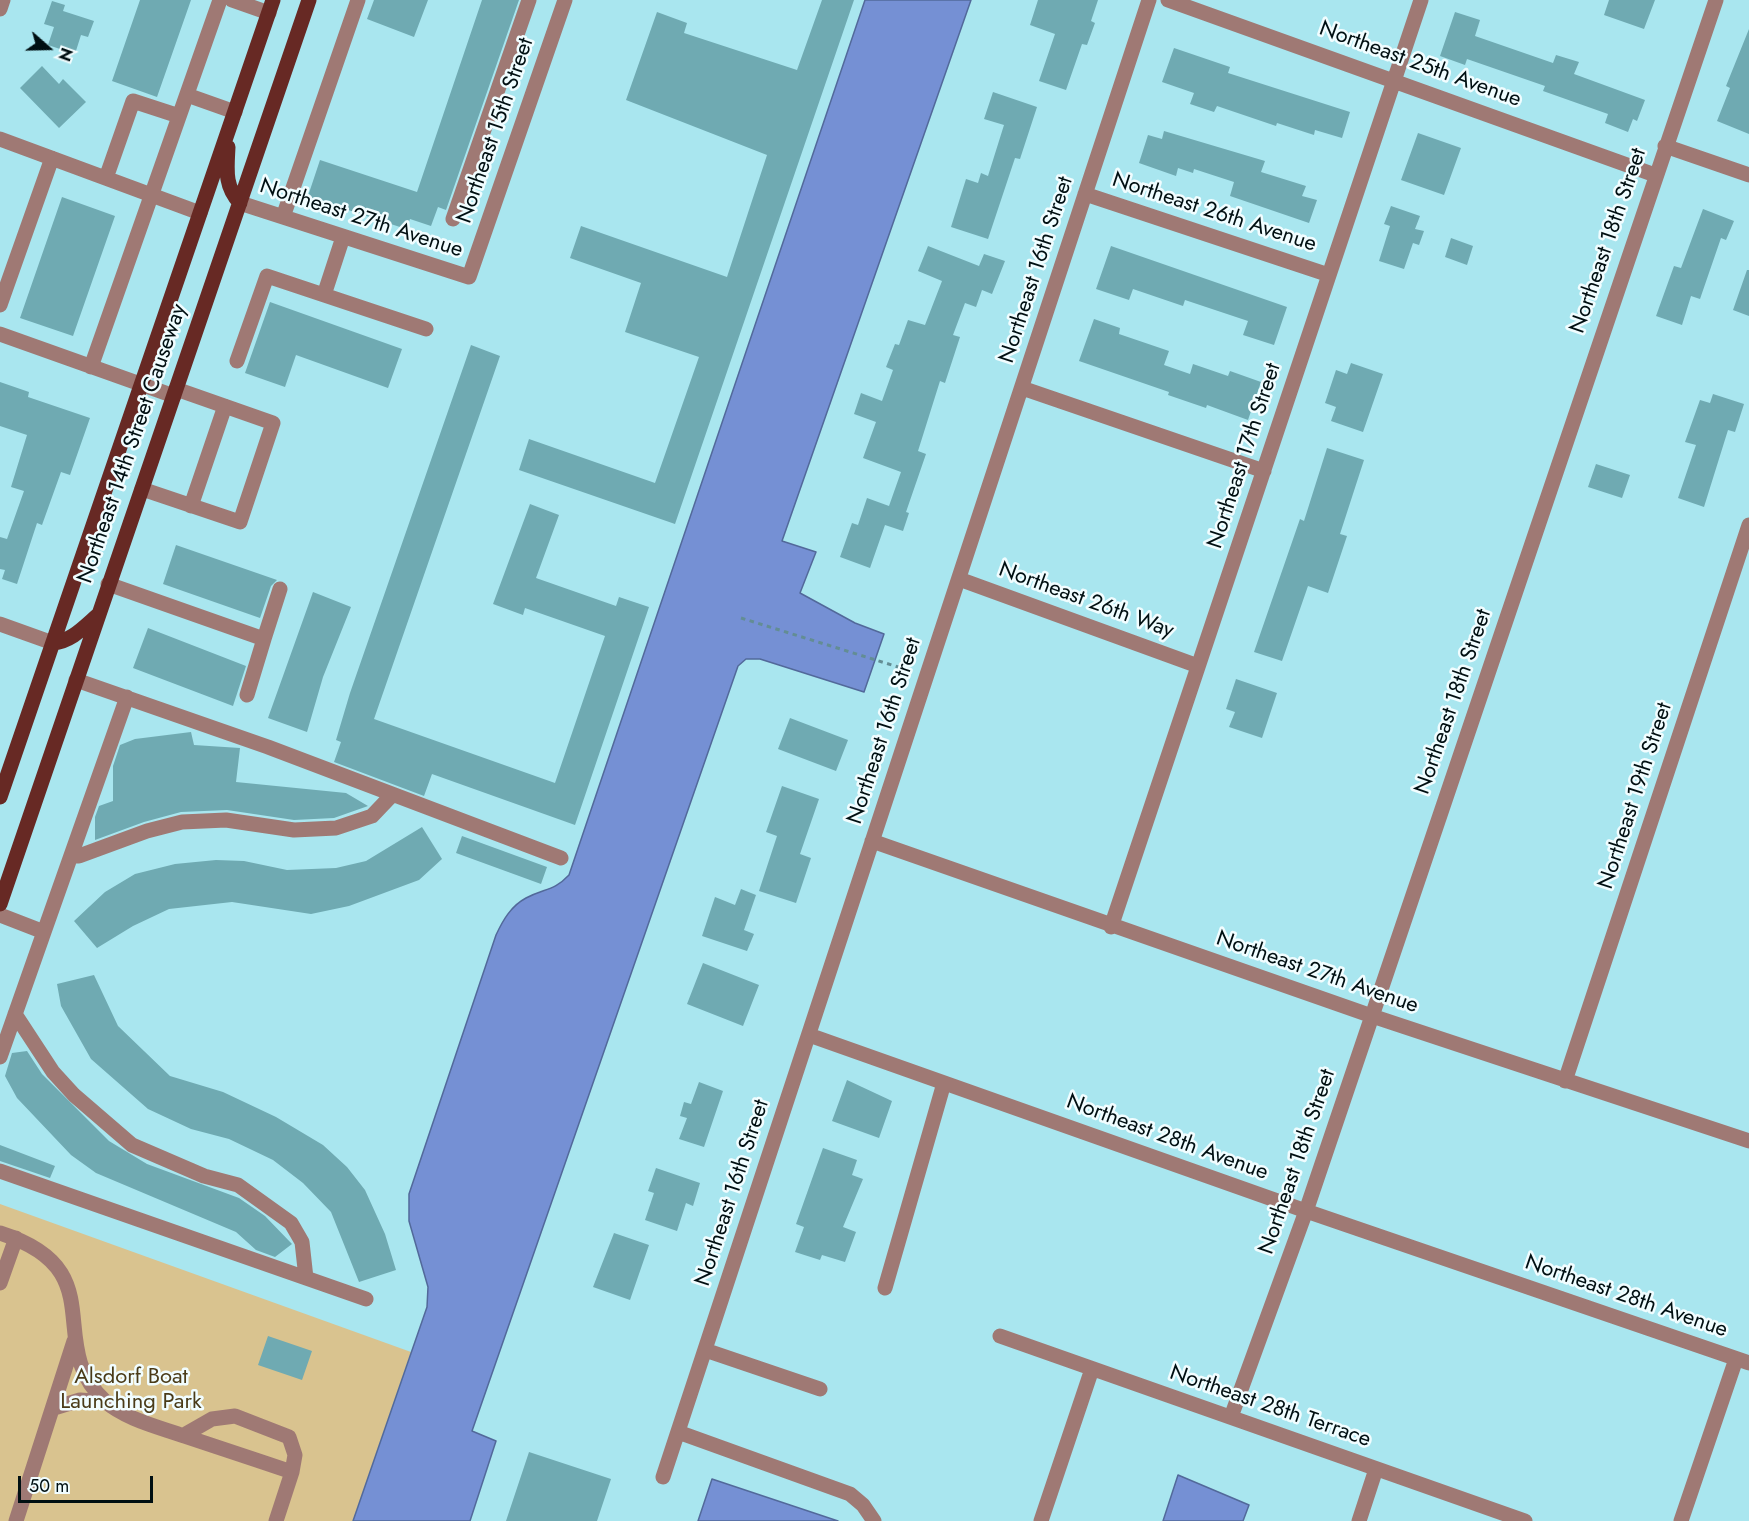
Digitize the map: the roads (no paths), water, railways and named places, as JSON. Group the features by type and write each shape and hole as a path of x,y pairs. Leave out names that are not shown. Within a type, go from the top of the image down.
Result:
{"main road":[{"name":"Northeast 14th Street Causeway","path":"0,904 309,0"},
{"name":"Northeast 14th Street Causeway","path":"0,797 271,7"},
{"path":"229,129 227,180 230,192 240,203"},
{"path":"53,643 63,642 98,615"}],"street":[{"path":"0,9 3,0"},
{"path":"91,367 220,0"},
{"path":"232,0 271,7"},
{"path":"284,217 358,0"},
{"path":"453,219 529,0"},
{"name":"Northeast 15th Street","path":"469,277 565,0"},
{"name":"Northeast 16th Street","path":"663,1477 1149,0"},
{"name":"Northeast 25th Avenue","path":"1168,0 1395,79 1655,174"},
{"name":"Northeast 17th Street","path":"1111,927 1421,0"},
{"name":"Northeast 18th Street","path":"1231,1417 1306,1211 1655,174 1716,0"},
{"path":"187,95 235,112"},
{"path":"106,178 133,101 179,116"},
{"path":"0,139 201,213"},
{"path":"1665,146 1749,175"},
{"path":"0,305 52,158"},
{"name":"Northeast 26th Avenue","path":"1085,194 1329,275"},
{"name":"Northeast 27th Avenue","path":"240,203 469,277"},
{"path":"324,295 343,237"},
{"path":"237,361 267,276 426,329"},
{"path":"0,334 142,385 225,406 273,423 240,522 142,489"},
{"path":"1022,388 1264,471"},
{"path":"191,506 225,406"},
{"name":"Northeast 19th Street","path":"1565,1081 1749,525"},
{"name":"Northeast 26th Way","path":"959,579 1198,666"},
{"path":"108,584 264,639"},
{"path":"247,695 280,589"},
{"path":"0,624 53,643"},
{"path":"76,680 561,858"},
{"path":"0,1057 127,697"},
{"path":"71,856 79,856 147,831 182,822 226,820 294,830 336,828 372,816 392,795"},
{"name":"Northeast 27th Avenue","path":"872,841 1372,1017 1749,1141"},
{"path":"0,915 44,932"},
{"path":"15,1014 53,1072 74,1095 132,1145 204,1176 238,1185 291,1223 302,1242 306,1278"},
{"name":"Northeast 28th Avenue","path":"808,1035 1306,1211 1743,1361"},
{"path":"885,1288 944,1083"},
{"path":"0,1171 366,1299"},
{"path":"0,1233 27,1242 52,1259 67,1281 74,1311 75,1338 81,1366 96,1392 107,1402 145,1421 292,1472"},
{"path":"0,1282 16,1238"},
{"name":"Northeast 28th Terrace","path":"1000,1336 1525,1521"},
{"path":"16,1521 75,1338"},
{"path":"705,1350 820,1389"},
{"path":"1681,1521 1743,1361"},
{"path":"1041,1521 1092,1369"},
{"path":"54,1408 80,1400 107,1402"},
{"path":"184,1435 212,1419 235,1416 289,1437 295,1455 292,1472 276,1521"},
{"path":"678,1432 850,1494 863,1505 874,1521"},
{"path":"1359,1521 1376,1469"}],"water":[{"path":"865,0 971,0 782,541 816,552 800,593 855,623 884,634 864,692 760,659 746,659 738,666 472,1431 496,1441 470,1521 353,1521 427,1307 428,1287 409,1221 409,1194 496,935 516,905 526,898 554,887 569,875"},
{"path":"1178,1475 1249,1505 1243,1521 1163,1521"},
{"path":"712,1479 838,1521 698,1521"}],"park label":[{"name":"Alsdorf Boat Launching Park","path":"131,1390"}]}
